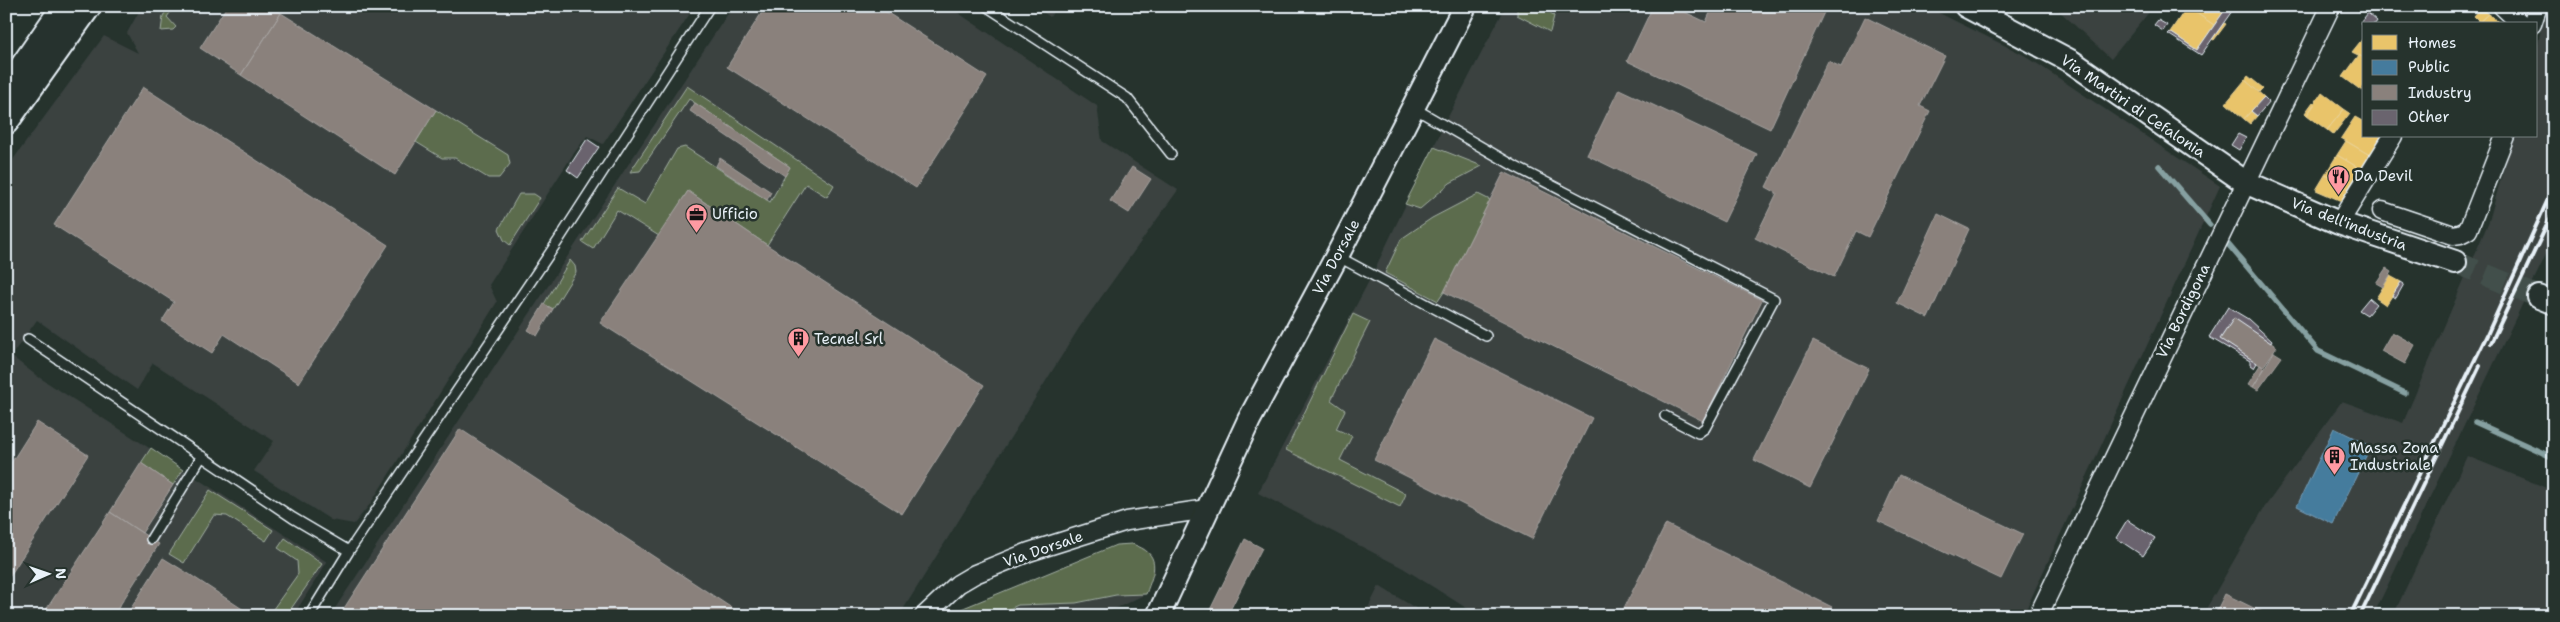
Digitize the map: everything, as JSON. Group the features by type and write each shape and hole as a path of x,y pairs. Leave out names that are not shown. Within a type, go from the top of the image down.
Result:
{"main road":[{"path":"6,91 65,6"},
{"path":"6,120 88,6"}],"street":[{"name":"Via Dorsale","path":"1158,616 1249,420 1337,256 1465,6"},
{"name":"Via Martiri di Cefalonia","path":"1966,6 2072,62 2245,182"},
{"name":"Via Bordigona","path":"2038,616 2331,6"},
{"path":"2502,6 2519,22"},
{"path":"2533,22 2538,6"},
{"path":"2339,223 2392,138"},
{"path":"2382,211 2452,234 2460,234 2468,230 2503,138"},
{"name":"Via dell'industria","path":"2245,182 2339,223 2455,262"},
{"name":"Via Dorsale","path":"924,616 958,584 975,574 1029,552 1127,521 1207,509"}],"lane":[{"path":"309,616 349,551 558,241 710,6"},
{"path":"986,6 1127,98 1171,154"},
{"path":"1414,108 1516,167 1645,231 1774,299 1705,428 1698,433 1664,416"},
{"path":"1337,256 1486,336"},
{"path":"28,339 294,518 349,551"},
{"path":"151,539 202,456"}],"shaded area":[{"path":"142,6 695,6 603,144 587,136 572,156 489,285 497,302 371,503 354,524 331,520 254,471 274,441 153,363 137,390 37,320 11,356 37,376 327,562 293,616 6,616 6,169 104,36 138,53 127,33"},
{"path":"733,6 948,6 1097,106 1102,141 1178,190 1079,328 899,616 330,616"},
{"path":"1035,6 1057,6 1050,17"},
{"path":"1506,6 1925,6 2024,55 2220,186 2023,616 1479,616 1403,568 1258,493 1369,281 1448,117"},
{"path":"2054,6 2154,6 2111,59"},
{"path":"2546,6 2554,6 2554,238 2373,616 2202,616 2264,508 2342,401 2403,423 2489,221 2512,138 2538,138 2538,44"},
{"path":"2467,456 2554,491 2554,616 2393,616"},
{"path":"1132,544 1144,548 1152,556 1155,571 1146,594 1100,616 953,616 961,609 1116,545"},
{"path":"1379,586 1392,594 1429,616 1364,616"}],"green space":[{"path":"169,6 175,6 167,17 176,27 173,30 161,31 163,16"},
{"path":"1517,6 1543,6 1554,16 1550,32 1517,15"},
{"path":"687,86 834,185 827,197 806,184 767,245 688,191 659,236 617,210 593,249 582,242 618,188 645,204 677,149 685,147 770,202 790,167 689,99 640,171 630,172"},
{"path":"436,110 508,155 510,164 499,178 488,178 455,158 442,158 416,142"},
{"path":"1434,147 1482,166 1450,183 1420,209 1405,204"},
{"path":"519,194 534,194 540,198 510,245 504,240 499,229"},
{"path":"1478,194 1490,200 1438,301 1385,273 1401,239 1432,218"},
{"path":"570,260 575,266 576,272 553,309 544,304"},
{"path":"1353,314 1370,322 1331,400 1345,410 1336,429 1352,436 1340,460 1406,494 1400,507 1286,450"},
{"path":"151,448 183,470 173,485 141,463"},
{"path":"210,490 273,530 266,541 227,516 214,515 184,563 169,554"},
{"path":"285,538 322,564 286,616 268,616 298,574 297,561 278,548"},
{"path":"1132,544 1148,553 1154,564 1146,594 1116,595 1076,603 1018,605 994,616 953,616 961,609 1116,545"}],"building: Homes":[{"path":"2190,6 2227,7 2214,25 2189,8"},
{"path":"2187,7 2214,25 2197,50 2170,32"},
{"path":"2481,8 2488,14 2480,22 2474,16"},
{"path":"2488,14 2498,22 2478,22"},
{"path":"2224,23 2226,24 2214,40 2212,39"},
{"path":"2362,40 2362,57 2352,52"},
{"path":"2359,55 2362,57 2362,91 2343,77"},
{"path":"2248,76 2263,88 2259,92 2245,80"},
{"path":"2245,80 2264,97 2244,119 2226,103"},
{"path":"2322,92 2344,109 2327,130 2307,115"},
{"path":"2313,102 2315,104 2307,115 2305,113"},
{"path":"2344,109 2350,113 2333,135 2327,130"},
{"path":"2251,111 2257,116 2250,124 2244,119"},
{"path":"2355,117 2362,121 2362,138 2385,138 2373,157 2341,138"},
{"path":"2346,141 2373,157 2364,171 2337,155"},
{"path":"2337,155 2364,171 2353,191 2325,175"},
{"path":"2325,175 2353,191 2346,203 2316,190"},
{"path":"2390,276 2401,282 2386,305 2376,298"}],"building: Public":[{"name":"Massa Zona Industriale","path":"2334,428 2371,446 2333,524 2297,506"}],"building: Industry":[{"path":"227,6 272,6 281,13 241,75 200,48"},
{"path":"766,6 877,6 987,77 916,188 727,67"},
{"path":"1653,6 1672,6 1706,22 1713,6 1827,6 1770,129 1627,61"},
{"path":"281,13 436,110 395,175 241,75"},
{"path":"1865,17 1945,56 1920,106 1930,111 1868,237 1856,231 1834,277 1755,238 1777,193 1766,187 1828,61 1841,67"},
{"path":"143,87 388,245 299,383 224,334 212,353 162,321 174,302 54,225"},
{"path":"1619,89 1757,154 1724,222 1587,155"},
{"path":"695,103 790,167 785,176 690,111"},
{"path":"720,158 771,192 767,200 716,166"},
{"path":"1132,167 1151,179 1129,213 1110,201"},
{"path":"1504,172 1762,300 1703,421 1444,292"},
{"name":"Tecnel Srl","path":"688,191 767,245 984,385 902,514 600,323"},
{"path":"1938,214 1969,229 1928,318 1897,303"},
{"path":"2386,268 2392,272 2383,287 2376,283"},
{"path":"544,304 553,309 537,336 528,330"},
{"path":"2234,318 2277,347 2263,367 2220,339"},
{"path":"2392,332 2415,345 2405,364 2381,351"},
{"path":"1434,339 1592,418 1532,539 1374,460"},
{"path":"1813,341 1869,369 1810,488 1754,460"},
{"path":"2274,352 2282,357 2258,390 2253,387"},
{"path":"2260,365 2265,368 2253,387 2248,384"},
{"path":"37,422 88,455 6,582 6,471"},
{"path":"460,429 744,616 339,616"},
{"path":"141,463 173,485 142,533 110,512"},
{"path":"1899,475 2023,534 2001,579 1878,521"},
{"path":"110,512 159,544 113,616 42,616"},
{"path":"1666,524 1832,607 1828,616 1620,616"},
{"path":"1245,539 1262,548 1227,616 1207,616"},
{"path":"163,558 189,574 253,616 126,616"},
{"path":"2225,594 2262,612 2261,616 2214,616"}],"building: Other":[{"path":"2227,7 2232,11 2201,55 2168,34 2170,32 2197,50"},
{"path":"2368,13 2377,21 2362,22 2362,24 2360,23"},
{"path":"2158,20 2167,25 2163,31 2154,25"},
{"path":"2264,97 2269,102 2257,116 2251,111"},
{"path":"2238,134 2246,138 2239,150 2231,145"},
{"path":"587,139 599,147 578,178 567,170"},
{"path":"2401,282 2404,284 2396,298 2392,296"},
{"path":"2369,298 2376,304 2367,315 2359,310"},
{"path":"2228,307 2248,319 2272,341 2271,343 2234,318 2220,339 2257,363 2254,368 2250,365 2250,361 2209,337"},
{"path":"2127,520 2155,538 2143,556 2116,538"}],"waterway":[{"path":"2159,166 2210,225"},
{"path":"2227,243 2318,351 2405,393"},
{"path":"2475,422 2554,458"}],"tunnel":[{"path":"2455,262 2539,297"}],"railway":[{"path":"2350,616 2487,335 2554,186"},
{"path":"2491,343 2554,210"},
{"path":"2360,616 2480,366"}],"place":[{"name":"Da Devil","path":"2338,195"},
{"name":"Ufficio","path":"696,233"},
{"name":"Tecnel Srl","path":"798,358"},
{"name":"Massa Zona Industriale","path":"2334,476"}]}
